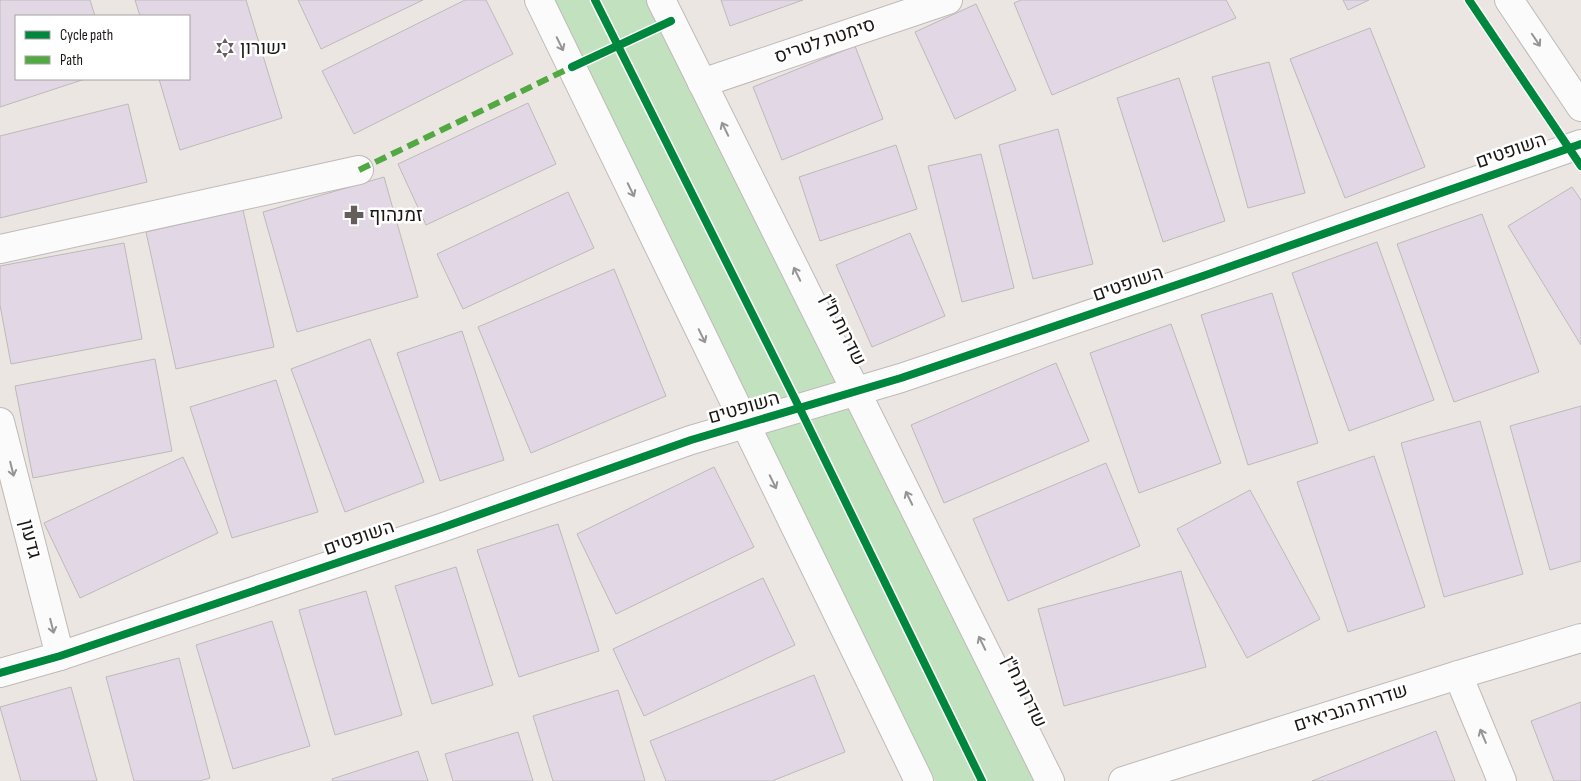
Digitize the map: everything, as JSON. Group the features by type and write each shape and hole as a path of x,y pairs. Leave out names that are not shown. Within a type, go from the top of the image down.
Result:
{"street":[{"path":"538,0 919,781"},
{"name":"שדרות ח\"ן","path":"661,0 1050,781"},
{"name":"סימטת לטריס","path":"702,83 948,0"},
{"path":"1509,0 1581,107"},
{"name":"השופטים","path":"0,673 60,656 441,528 691,440 856,393 1203,276 1581,144"},
{"path":"0,249 360,170"},
{"name":"גדעון","path":"0,422 60,656"},
{"name":"שדרות הנביאים","path":"1123,781 1581,638"},
{"path":"1458,675 1502,781"}],"green space":[{"path":"555,0 648,0 1036,781 935,781 763,432"}],"building":[{"path":"0,0 90,0 95,15 15,15 15,80 82,80 0,107"},
{"name":"ישורון","path":"135,0 246,0 282,118 180,150 159,80 190,80 190,15 140,15"},
{"path":"298,0 423,0 321,49"},
{"path":"465,0 486,0 513,54 354,134 322,71"},
{"path":"721,0 803,0 730,26"},
{"path":"1021,0 1226,0 1236,18 1052,95 1014,3"},
{"path":"1343,0 1369,0 1348,10"},
{"path":"976,4 1016,90 955,119 915,32"},
{"path":"1370,28 1425,167 1345,198 1290,59"},
{"path":"855,46 883,119 782,160 753,87"},
{"path":"1269,62 1305,193 1248,208 1212,77"},
{"path":"1179,78 1225,221 1163,242 1117,98"},
{"path":"528,103 556,164 426,225 398,164"},
{"path":"128,104 147,182 0,218 0,136"},
{"path":"1058,129 1093,264 1033,279 999,145"},
{"path":"896,145 917,209 820,241 799,177"},
{"path":"981,154 1014,288 962,302 928,166"},
{"path":"384,177 418,297 297,332 263,212"},
{"path":"1572,187 1581,200 1581,345 1508,226"},
{"path":"568,192 594,248 463,309 437,254"},
{"path":"243,210 274,347 176,369 146,232"},
{"path":"1482,214 1539,372 1454,402 1397,244"},
{"path":"910,233 945,316 872,347 836,265"},
{"path":"1377,242 1434,400 1349,431 1292,273"},
{"path":"124,243 142,339 11,364 0,305 0,266"},
{"path":"614,269 666,396 531,453 478,327"},
{"path":"1272,293 1318,443 1248,465 1201,315"},
{"path":"1171,324 1221,463 1139,493 1090,353"},
{"path":"462,331 504,460 440,481 397,353"},
{"path":"370,339 424,482 345,512 291,369"},
{"path":"155,359 172,451 33,478 15,386"},
{"path":"1056,363 1089,441 944,503 911,425"},
{"path":"276,380 318,512 232,538 190,407"},
{"path":"1581,406 1581,561 1550,570 1510,426"},
{"path":"1480,421 1523,574 1444,597 1401,443"},
{"path":"1374,456 1425,607 1348,632 1297,482"},
{"path":"183,457 218,533 80,598 44,523"},
{"path":"1106,463 1140,546 1008,601 973,519"},
{"path":"714,467 754,547 616,614 577,534"},
{"path":"1250,490 1320,619 1247,658 1177,529"},
{"path":"558,524 599,651 519,677 477,550"},
{"path":"456,567 493,685 432,704 395,586"},
{"path":"1181,571 1206,667 1064,706 1038,609"},
{"path":"763,578 795,645 644,716 613,649"},
{"path":"366,591 402,715 335,735 299,610"},
{"path":"272,621 310,746 233,769 196,645"},
{"path":"179,658 210,778 200,781 134,781 106,677"},
{"path":"814,675 845,752 772,781 666,781 650,741"},
{"path":"71,687 97,781 21,781 0,707"},
{"path":"618,690 645,781 553,781 533,716"},
{"path":"1581,702 1581,781 1554,781 1531,721"},
{"path":"1436,731 1455,781 1312,781"},
{"path":"518,732 533,781 453,781 445,754"},
{"path":"418,751 428,781 333,781 332,779"}],"marked path":[{"path":"359,170 576,65"}],"cycle path":[{"path":"595,0 800,409 982,781"},
{"path":"1469,0 1581,166"},
{"path":"572,67 671,21"},
{"path":"0,673 60,656 441,528 691,440 901,378 1203,276 1581,144"}],"place":[{"name":"ישורון","path":"225,48"},
{"name":"זמנהוף","path":"354,215"}]}
